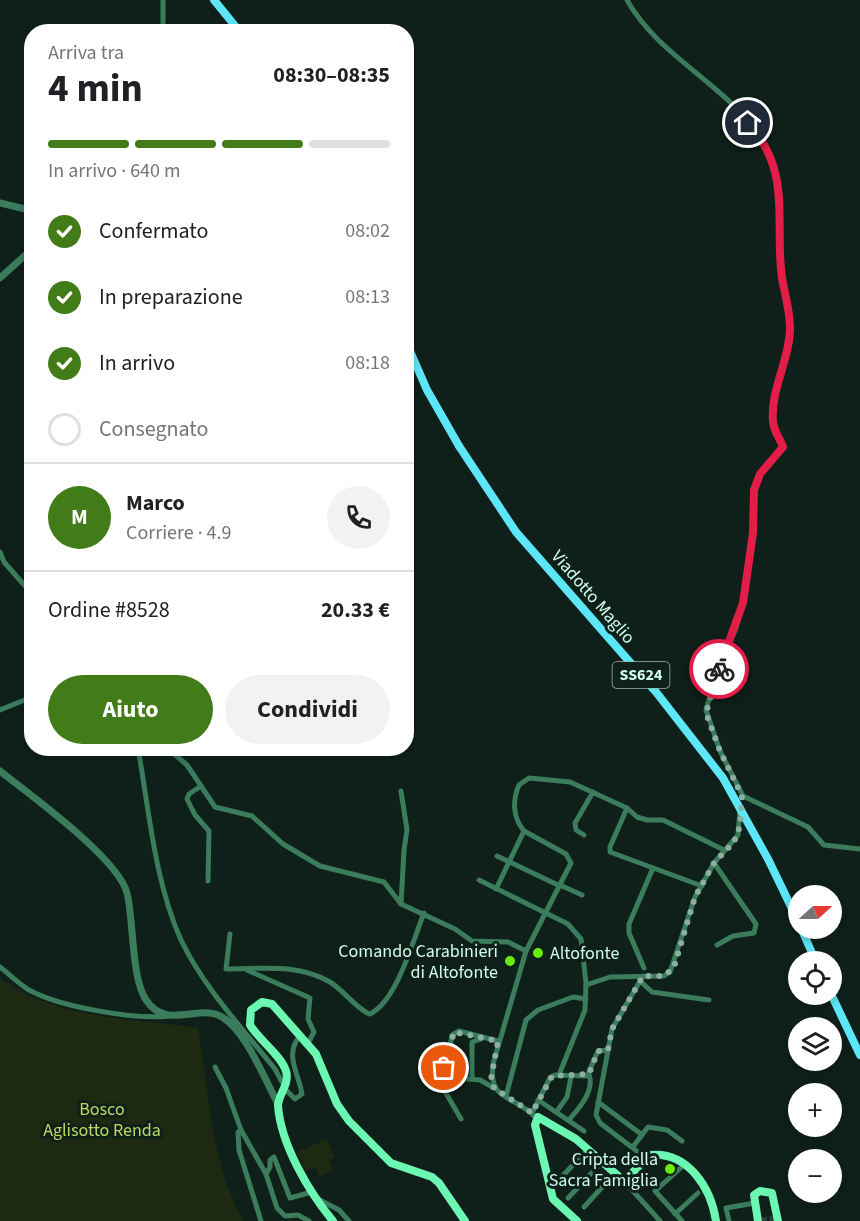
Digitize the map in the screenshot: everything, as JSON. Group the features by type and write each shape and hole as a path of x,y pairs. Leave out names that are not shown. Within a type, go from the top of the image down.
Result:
{"main road":[{"path":"214,0 234,24"},
{"name":"Viadotto Maglio","path":"414,360 427,390 491,498 523,541 656,692 723,778 788,900"},
{"path":"333,1221 313,1195 284,1130 278,1104 287,1074 284,1066 249,1025 251,1010 262,1002 272,1004 308,1043 321,1063 336,1104 349,1121 391,1163 432,1177 440,1183 465,1221"},
{"path":"836,1005 860,1055"},
{"path":"577,1221 553,1199 534,1115 544,1118 588,1149 624,1181 646,1158 656,1154 672,1156 685,1164 709,1192 717,1221"},
{"path":"760,1221 754,1194 757,1191 770,1192 774,1197 777,1219"}],"street":[{"path":"163,0 163,24"},
{"path":"586,986 610,977 668,975 674,966 695,897 714,863 738,835 742,796 720,751 706,710 716,675 743,603 753,533 754,490 760,474 783,447 774,432 772,420 778,374 790,330 782,278 779,183 760,136 716,89 661,44 640,22 627,0"},
{"path":"0,203 24,209"},
{"path":"0,278 24,256"},
{"path":"0,552 4,562 24,585"},
{"path":"0,710 24,700"},
{"path":"140,756 170,911 199,972 282,1082"},
{"path":"176,756 187,765 215,807 252,816 283,844 320,866 384,882 401,904 424,913 472,941 508,942 526,951"},
{"path":"0,771 56,817 118,874 128,896 142,992 154,1009 173,1016"},
{"path":"494,1088 491,1079 498,1041 526,951 570,865 566,854 524,831 516,818 515,800 519,785 524,780 561,780 627,808 637,817 646,820 663,820 724,850"},
{"path":"201,786 189,794 187,799 195,815 209,831 208,881"},
{"path":"401,791 407,830 401,904"},
{"path":"584,835 576,830 575,823 593,792"},
{"path":"742,796 808,827 824,845 860,849"},
{"path":"627,808 609,849 702,886"},
{"path":"496,889 524,831"},
{"path":"497,856 582,895"},
{"path":"714,863 756,924 754,933 734,936 717,945"},
{"path":"653,868 629,924 629,933 644,975 652,992 709,1000"},
{"path":"479,880 568,924 581,939 586,986 585,1010 559,1075"},
{"path":"230,934 226,969 247,970 252,967 303,971 330,982 365,1012 372,1013 387,999 399,977 424,913"},
{"path":"0,967 29,990 58,1001 149,1018 212,1014 224,1018 252,1053 278,1104"},
{"path":"247,970 309,998 308,1019 314,1032 308,1043"},
{"path":"644,975 612,1029 596,1112 598,1121 646,1158"},
{"path":"506,1096 526,1020 538,1010 573,997 586,999"},
{"path":"461,1119 443,1088 444,1068 452,1035 458,1031 498,1041"},
{"path":"287,1091 295,1099 302,1094 291,1053 295,1041 301,1035"},
{"path":"472,1078 472,1042 483,1038"},
{"path":"569,1120 586,1096 591,1079 589,1074 598,1051 608,1050"},
{"path":"215,1067 224,1080 241,1130 266,1174 280,1213 291,1217 298,1215 309,1221"},
{"path":"457,1078 472,1078 494,1088 534,1115 538,1100 548,1080 559,1075 571,1077 589,1074"},
{"path":"557,1111 567,1097 571,1077"},
{"path":"538,1100 584,1131"},
{"path":"598,1102 641,1134"},
{"path":"632,1148 641,1134 652,1127 667,1130 682,1142"},
{"path":"241,1130 238,1132 239,1150 261,1221"},
{"path":"555,1184 588,1149"},
{"path":"266,1174 270,1167 271,1157 274,1157 290,1198 313,1195 339,1210 349,1221"},
{"path":"568,1198 602,1162"},
{"path":"682,1221 655,1191 685,1164"},
{"path":"584,1207 615,1173"},
{"path":"624,1181 660,1221"},
{"path":"675,1214 698,1193"},
{"path":"729,1221 726,1208 755,1203"}],"green space":[{"name":"Bosco Aglisotto Renda","path":"0,978 22,992 70,1010 121,1019 198,1028 218,1151 232,1198 243,1221 0,1221"},
{"path":"327,1139 335,1157 329,1160 333,1170 319,1177 315,1167 306,1171 297,1152"}],"tunnel":[{"path":"762,1220 775,1218"}],"way so far":[{"path":"444,1068 454,1032 459,1031 498,1041 491,1079 494,1088 532,1113 552,1076 583,1077 589,1074 598,1051 603,1048 608,1050 612,1029 643,976 668,975 674,967 695,897 714,863 734,842 740,826 742,796 720,751 706,713 719,669"}],"place":[{"name":"Altofonte","path":"538,953"},
{"name":"Comando Carabinieri di Altofonte","path":"510,961"},
{"name":"Cripta della Sacra Famiglia","path":"670,1169"}],"route":[{"path":"719,669 736,628 743,603 753,533 754,490 760,474 783,447 774,432 772,420 778,374 790,330 782,278 779,183 771,156 760,136 748,123"}]}
